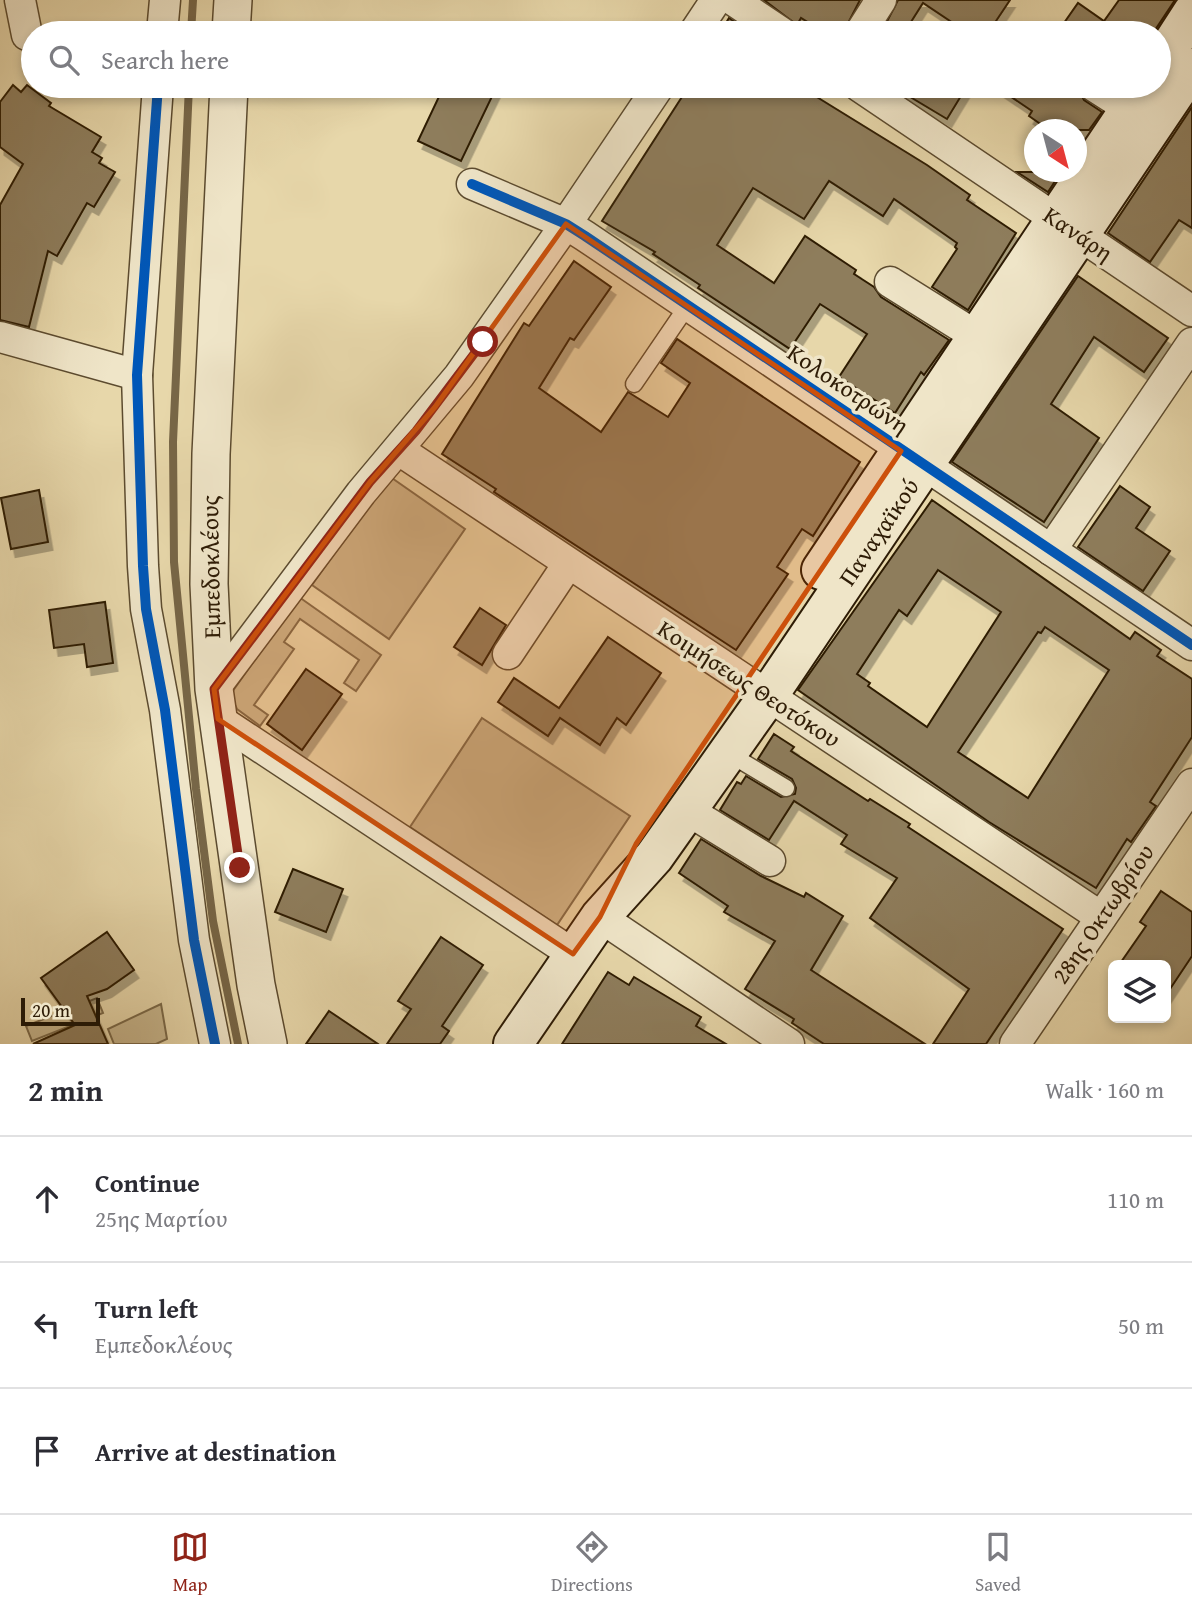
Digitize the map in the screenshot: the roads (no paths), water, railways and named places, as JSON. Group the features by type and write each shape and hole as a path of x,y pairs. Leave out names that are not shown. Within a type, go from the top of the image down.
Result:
{"main road":[{"path":"1171,45 1192,13"},
{"name":"Παναχαϊκού","path":"1171,95 1192,68"},
{"name":"Παναχαϊκού","path":"600,917 636,844 757,689 1068,228 1136,98"},
{"name":"Παναχαϊκού","path":"912,458 978,337 1068,228 1169,98"},
{"name":"Παναχαϊκού","path":"515,1043 600,917 654,856 728,753 757,689"}],"street":[{"path":"20,0 24,21"},
{"path":"163,21 165,0"},
{"path":"232,21 233,0"},
{"path":"702,21 716,0"},
{"path":"733,0 764,21"},
{"path":"868,21 881,0"},
{"path":"157,98 137,375 146,609 165,710 194,940 215,1044"},
{"name":"Εμπεδοκλέους","path":"228,98 208,537 216,704 256,985 268,1044"},
{"path":"573,954 216,704 365,488 459,376 651,98"},
{"name":"Κανάρη","path":"877,98 1192,311"},
{"name":"Κολοκοτρώνη","path":"472,184 566,224 1192,645"},
{"path":"890,282 978,337"},
{"path":"0,337 137,375"},
{"path":"1051,550 1192,342"},
{"name":"Κοιμήσεως Θεοτόκου","path":"398,450 1101,917"},
{"path":"508,654 568,564"},
{"name":"28ης Οκτωβρίου","path":"1015,1044 1192,784"},
{"path":"687,810 770,861"},
{"path":"600,917 789,1044"}],"lane":[{"path":"634,384 688,305"},
{"path":"728,753 786,788"}],"waterway":[{"path":"192,21 193,0"},
{"path":"188,98 173,442 174,562 196,789 213,921 238,1044"}]}
